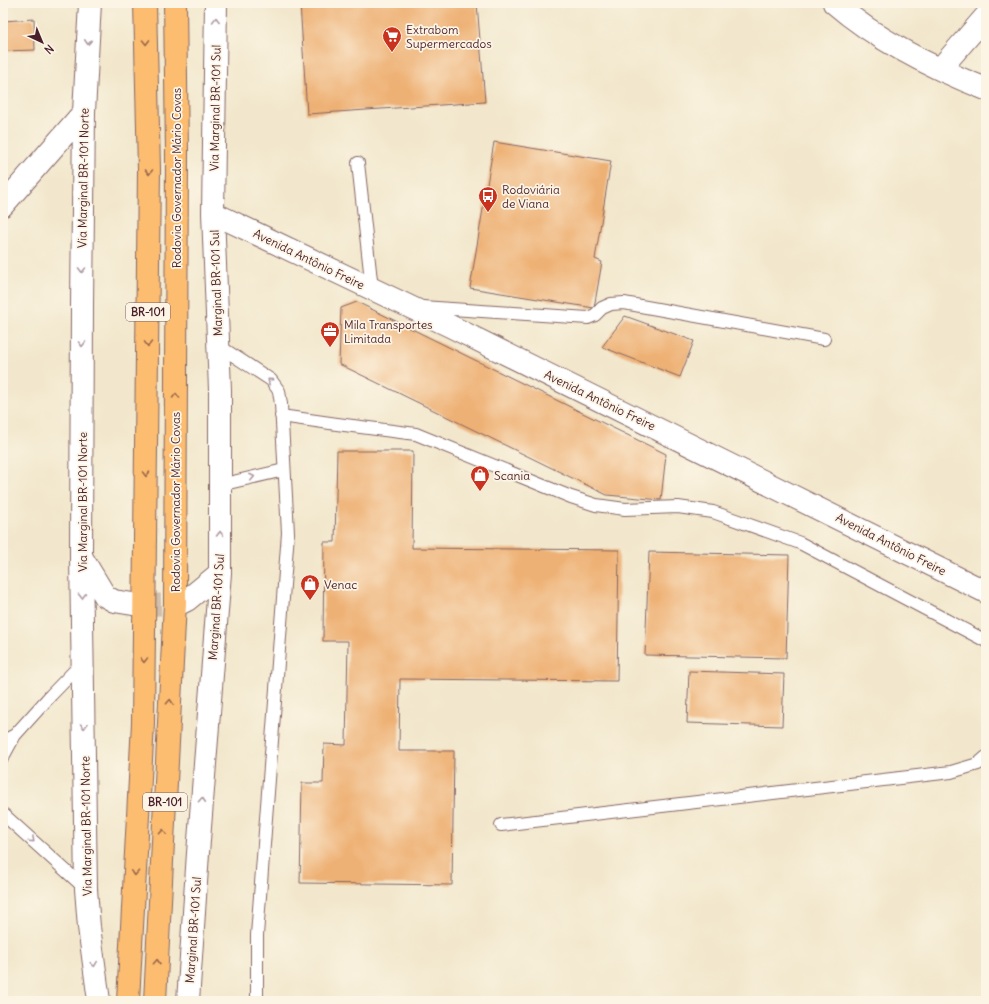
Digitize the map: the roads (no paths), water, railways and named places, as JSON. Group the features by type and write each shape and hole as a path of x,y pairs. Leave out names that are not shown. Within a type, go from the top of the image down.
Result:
{"highway":[{"name":"BR-101","path":"128,1001 143,723 149,170 145,3"},
{"name":"Rodovia Governador Mário Covas","path":"155,1001 175,603 177,153 174,3"}],"street":[{"name":"Via Marginal BR-101 Norte","path":"90,3 84,112 81,557 86,889 89,927 99,1001"},
{"name":"Via Marginal BR-101 Sul","path":"213,213 216,3"},
{"path":"834,3 866,28 920,60 986,89"},
{"path":"940,70 986,16"},
{"path":"3,205 84,112"},
{"name":"Avenida Antônio Freire","path":"213,213 500,351 986,592"},
{"name":"Marginal BR-101 Sul","path":"188,1001 200,816 220,573 220,390 213,213"},
{"path":"81,557 105,596 114,601 139,605"},
{"path":"178,604 187,600 220,573"}],"lane":[{"path":"358,163 372,289"},
{"path":"407,306 588,318 595,315 602,308 611,304 624,303 824,339"},
{"path":"219,346 271,380 279,391 288,533 258,935 257,1001"},
{"path":"281,416 416,434 564,494 596,505 625,509 678,507 712,512 800,543 986,641"},
{"path":"220,485 284,470"},
{"path":"3,757 15,735 51,695 83,663"},
{"path":"3,741 15,735"},
{"path":"501,825 951,772 978,764 986,757"},
{"path":"3,814 86,889"}],"tunnel":[{"path":"139,605 179,604"}],"place":[{"name":"Extrabom Supermercados","path":"392,53"},
{"name":"Rodoviária de Viana","path":"488,213"},
{"name":"Mila Transportes Limitada","path":"330,348"},
{"name":"Scania","path":"480,492"},
{"name":"Venac","path":"310,601"}]}
